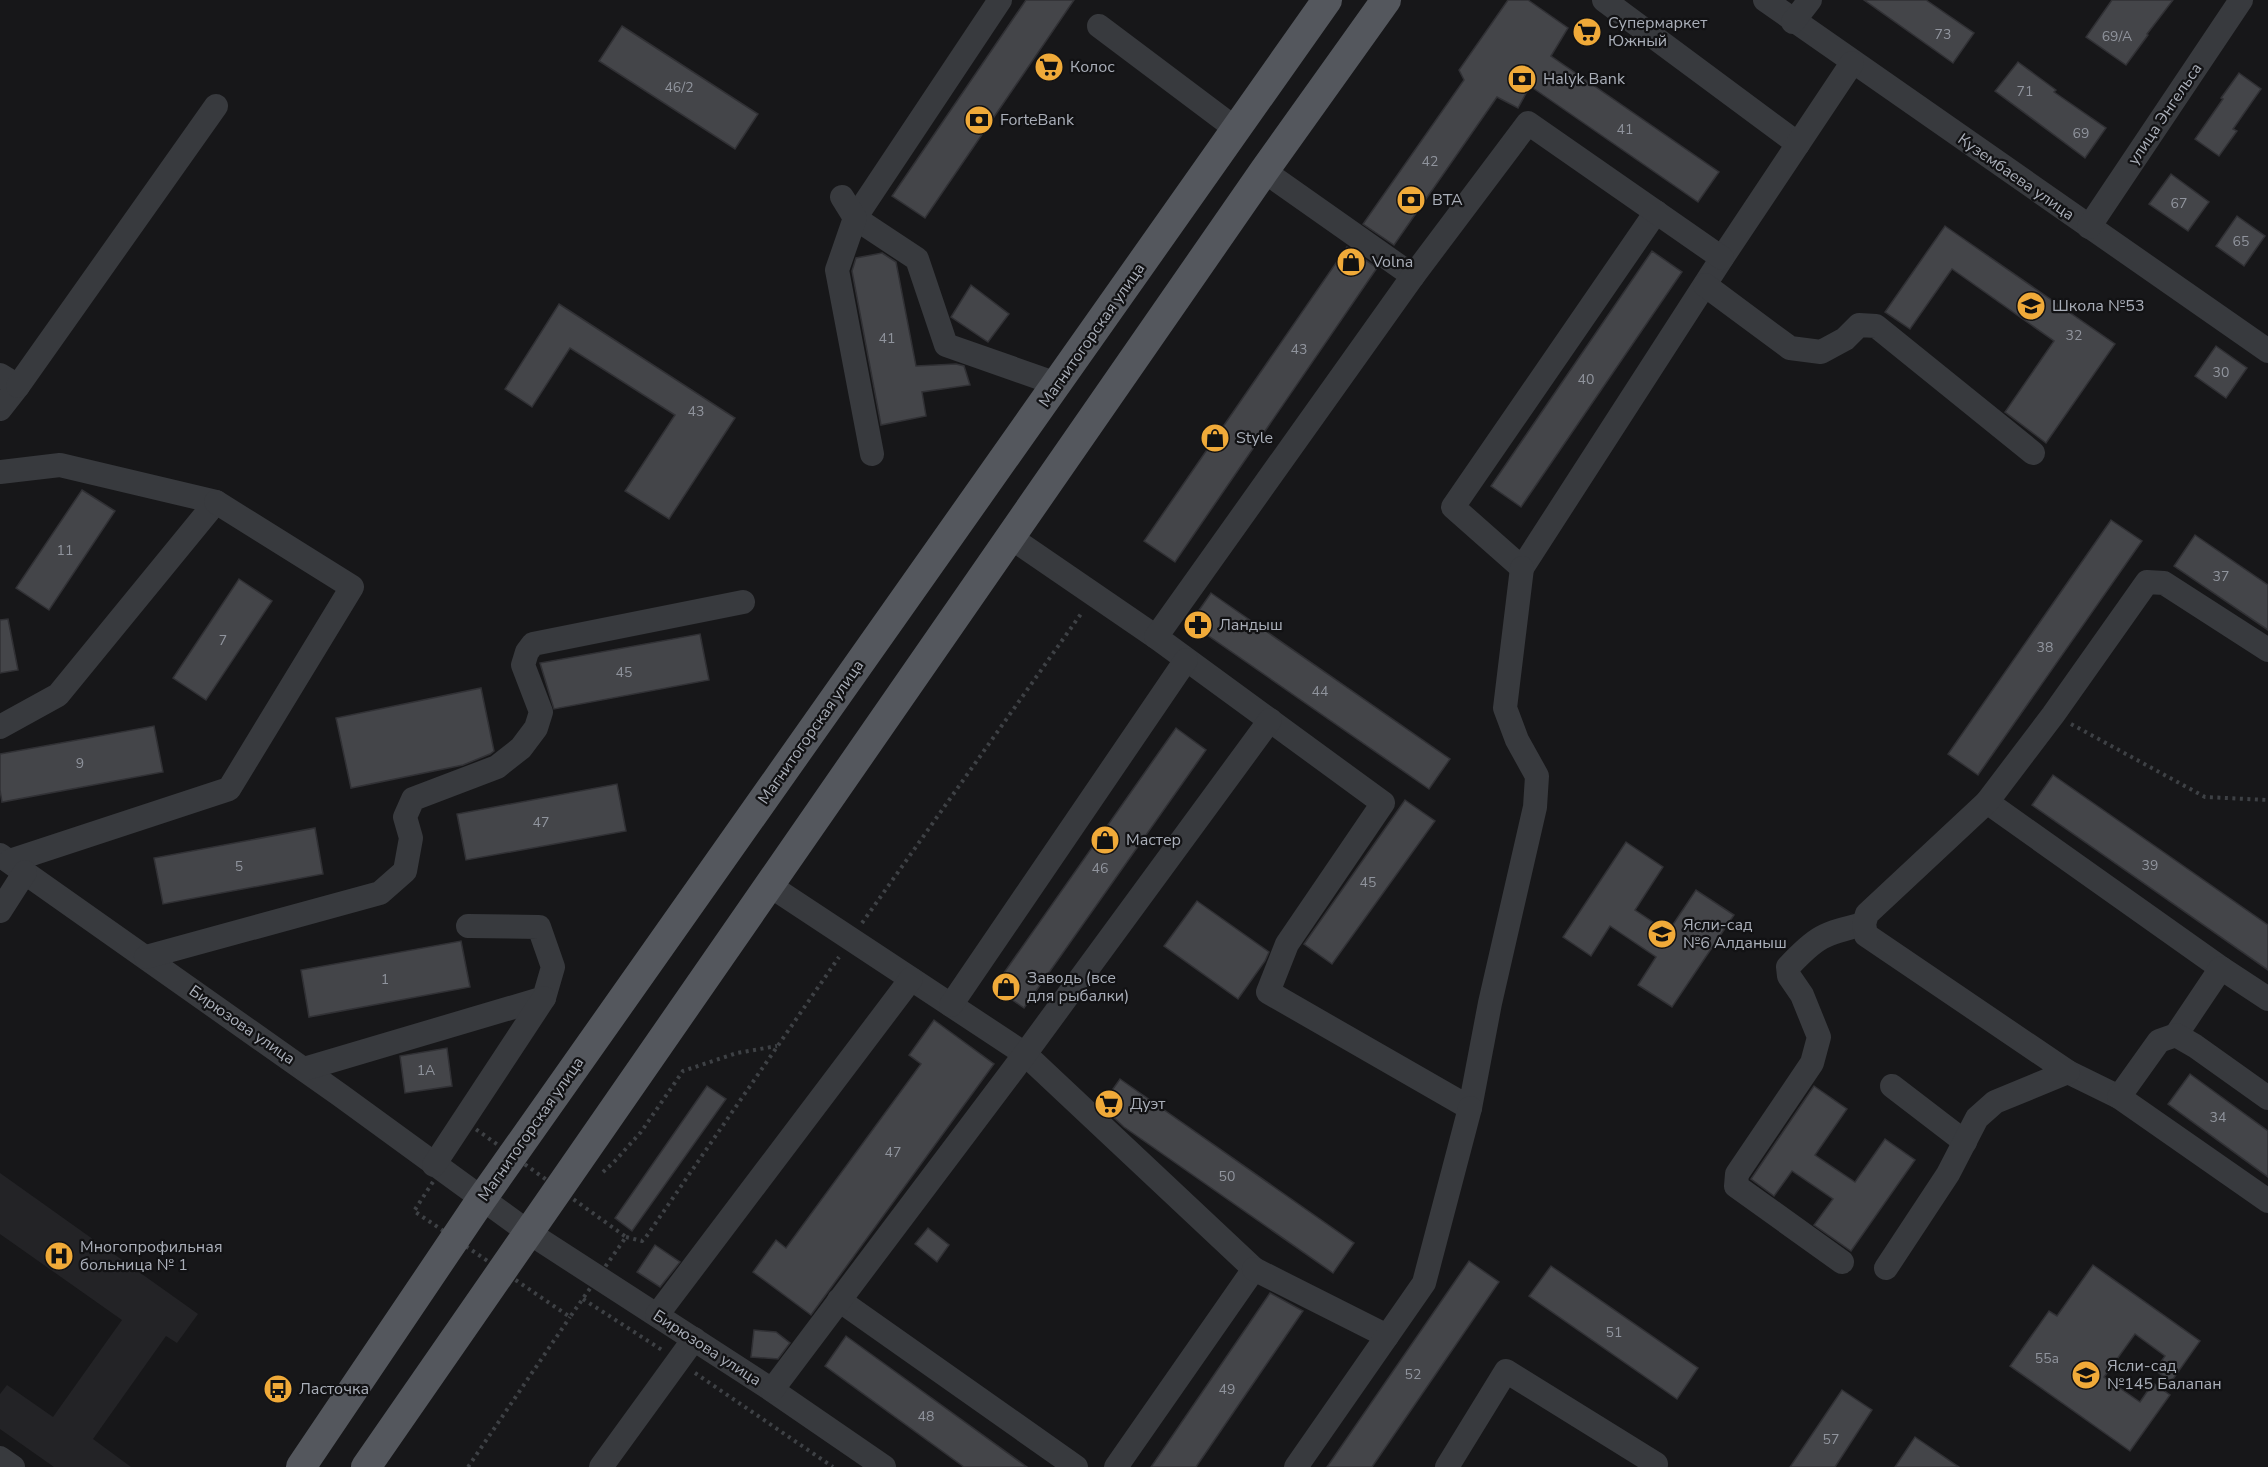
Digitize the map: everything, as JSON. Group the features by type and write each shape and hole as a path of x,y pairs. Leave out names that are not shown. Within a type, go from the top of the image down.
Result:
{"main road":[{"name":"Магнитогорская улица","path":"301,1467 481,1200 1327,0"},
{"path":"366,1467 1264,171 1386,0"}],"street":[{"path":"872,454 837,270 855,218 1000,0"},
{"name":"Кузембаева улица","path":"1765,0 1793,22 2268,351"},
{"path":"1793,22 1810,0"},
{"name":"улица Энгельса","path":"2089,227 2241,0"},
{"path":"1608,1 1798,144"},
{"path":"1099,26 1236,129"},
{"path":"1296,1467 1424,1283 1470,1108 1490,1003 1535,807 1537,776 1517,740 1505,708 1522,568 1722,258 1852,63"},
{"path":"0,409 9,381 216,106"},
{"path":"1156,637 1413,276 1528,123 1722,258"},
{"path":"1264,171 1413,276"},
{"path":"842,197 855,218 917,259 946,345 1057,384"},
{"path":"1522,568 1453,507 1656,212"},
{"path":"1705,285 1790,348 1821,352 1845,339 1859,326 1876,326 2033,453"},
{"path":"0,472 60,465 216,502 352,587 228,789 11,863 0,911"},
{"path":"0,727 58,694 216,502"},
{"path":"1010,537 1156,637 1383,804 1287,944 1268,992 1470,1108"},
{"path":"2268,650 2164,583 2146,582 2053,715 1987,802 1867,914 1864,924 1866,934 2068,1072 2119,1098 2268,1201"},
{"path":"146,957 380,892 405,871 411,838 405,817 413,800 497,767 521,748 537,728 541,712 523,665 532,644 743,602"},
{"path":"951,1005 1186,660"},
{"path":"772,1390 1025,1054 1270,720"},
{"path":"1987,802 2268,999"},
{"name":"Бирюзова улица","path":"11,863 304,1070 481,1200 772,1390 884,1467"},
{"path":"769,885 1025,1054 1254,1269 1387,1336"},
{"path":"1842,1262 1736,1185 1735,1180 1812,1063 1819,1037 1802,995 1789,976 1788,967 1809,944 1827,933 1864,924"},
{"path":"434,1165 544,998 553,967 539,927 468,926"},
{"path":"2119,1098 2159,1041 2175,1035 2221,968"},
{"path":"657,1315 911,979"},
{"path":"304,1070 544,998"},
{"path":"2175,1035 2196,1046 2268,1098"},
{"path":"1886,1268 1948,1174 1977,1118 1995,1102 2068,1072"},
{"path":"1892,1086 1965,1142"},
{"path":"1116,1467 1254,1269"},
{"path":"839,1300 1076,1467"},
{"path":"602,1467 694,1339"},
{"path":"1447,1467 1506,1371 1656,1464"},
{"path":"0,1458 13,1467"}],"path":[{"path":"2053,715 2205,797 2268,800"},
{"path":"597,1176 614,1162 641,1132 683,1071 737,1053 778,1046"},
{"path":"578,1203 584,1194"},
{"path":"583,1299 833,1467"},
{"path":"468,1467 570,1317"}],"shaded area":[{"path":"0,1173 198,1314 177,1343 166,1336 93,1439 131,1467 54,1467 0,1429 0,1394 7,1385 53,1417 122,1320 0,1234"}],"building":[{"path":"1026,0 1074,0 925,218 892,196"},
{"path":"1508,0 1528,0 1568,28 1551,56 1719,172 1698,202 1530,86 1518,108 1497,97 1394,245 1363,224 1464,80 1459,70"},
{"path":"1864,0 1926,0 1974,33 1953,63"},
{"path":"2112,0 2173,0 2126,65 2086,37"},
{"path":"622,26 758,114 735,149 599,61"},
{"path":"2018,62 2056,90 2054,92 2106,128 2085,158 1995,91"},
{"path":"2239,73 2261,89 2233,129 2237,131 2219,156 2195,139"},
{"path":"2171,174 2209,202 2188,231 2149,204"},
{"path":"2237,216 2265,236 2244,266 2216,246"},
{"path":"1945,226 2115,344 2046,443 2005,412 2054,341 1952,269 1910,329 1885,312"},
{"path":"1347,247 1377,268 1175,562 1144,541"},
{"path":"1652,251 1682,272 1521,507 1491,486"},
{"path":"882,253 896,262 916,366 956,364 964,366 970,385 922,392 926,416 881,425 852,271 856,258"},
{"path":"971,285 1009,314 988,342 951,317"},
{"path":"559,304 735,418 669,519 625,491 675,415 570,348 532,407 505,389"},
{"path":"2216,346 2247,368 2226,398 2195,376"},
{"path":"82,490 115,511 49,610 16,588"},
{"path":"2111,520 2142,541 1978,775 1948,754"},
{"path":"2195,535 2268,585 2268,630 2174,566"},
{"path":"239,579 272,601 206,700 173,678"},
{"path":"1211,593 1450,759 1429,789 1190,623"},
{"path":"8,619 18,670 0,673 0,620"},
{"path":"700,634 709,680 554,709 540,663"},
{"path":"481,688 494,751 463,765 351,788 336,718"},
{"path":"154,726 163,772 2,802 0,754"},
{"path":"1176,728 1206,750 1024,1008 994,987"},
{"path":"2053,775 2268,925 2268,970 2032,805"},
{"path":"617,784 626,831 466,860 457,814"},
{"path":"1405,800 1435,821 1332,964 1304,944"},
{"path":"315,828 323,874 163,904 154,858"},
{"path":"1626,842 1663,867 1635,910 1668,932 1696,890 1734,915 1672,1007 1638,985 1656,957 1610,926 1591,956 1563,937"},
{"path":"1197,901 1269,952 1238,999 1164,946"},
{"path":"461,941 470,987 309,1017 301,970"},
{"path":"934,1020 994,1064 811,1315 753,1272 776,1240 786,1248 921,1064 909,1055"},
{"path":"447,1048 452,1086 405,1093 400,1056"},
{"path":"2190,1074 2268,1131 2268,1177 2168,1104"},
{"path":"1120,1079 1354,1243 1333,1273 1124,1127 1101,1106"},
{"path":"707,1086 726,1099 632,1231 615,1218"},
{"path":"1814,1086 1847,1109 1815,1155 1855,1182 1885,1139 1915,1160 1851,1251 1814,1225 1833,1199 1792,1171 1774,1196 1751,1179"},
{"path":"928,1228 949,1245 937,1262 915,1244"},
{"path":"655,1245 680,1262 660,1287 637,1272"},
{"path":"1469,1261 1499,1282 1372,1467 1327,1467"},
{"path":"2093,1265 2200,1341 2171,1382 2155,1370 2165,1356 2135,1334 2104,1377 2140,1402 2153,1383 2170,1395 2130,1451 2010,1366 2049,1311 2057,1316"},
{"path":"1551,1266 1698,1368 1677,1399 1529,1296"},
{"path":"1270,1293 1303,1311 1196,1467 1151,1467"},
{"path":"754,1330 776,1332 790,1343 778,1359 751,1357"},
{"path":"846,1336 1027,1467 964,1467 825,1366"},
{"path":"1842,1390 1872,1410 1835,1467 1790,1467"},
{"path":"1915,1437 1959,1467 1895,1467"}],"place":[{"name":"Супермаркет Южный","path":"1587,32"},
{"name":"Колос","path":"1049,67"},
{"name":"Halyk Bank","path":"1522,79"},
{"name":"ForteBank","path":"979,120"},
{"name":"BTA","path":"1411,200"},
{"name":"Volna","path":"1351,262"},
{"name":"Школа №53","path":"2031,306"},
{"name":"Style","path":"1215,438"},
{"name":"Ландыш","path":"1198,625"},
{"name":"Мастер","path":"1105,840"},
{"name":"Ясли-сад №6 Алданыш","path":"1662,934"},
{"name":"Заводь (все для рыбалки)","path":"1006,987"},
{"name":"Дуэт","path":"1109,1104"},
{"name":"Многопрофильная больница № 1","path":"59,1256"},
{"name":"Ясли-сад №145 Балапан","path":"2086,1375"},
{"name":"Ласточка","path":"278,1389"}]}
